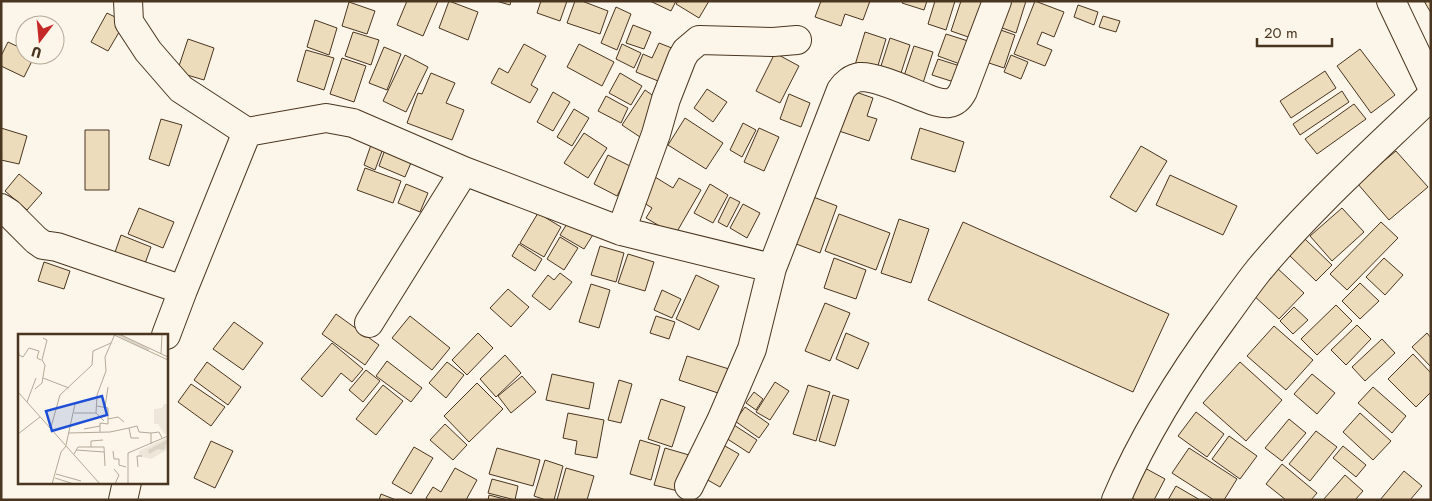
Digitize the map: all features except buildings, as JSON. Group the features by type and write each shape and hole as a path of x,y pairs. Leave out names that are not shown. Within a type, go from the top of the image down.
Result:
{"street":[{"path":"128,1 129,22 148,51 181,89 247,132 326,118 353,123 464,172 621,231 772,268"},
{"path":"690,486 752,349 772,268 837,97 845,84 860,77 894,86 936,102 949,103 955,101 961,96 997,1"},
{"path":"1391,1 1431,85"},
{"path":"621,231 656,134 666,99 686,51 698,40 773,42 797,40"},
{"path":"1116,500 1130,467 1161,411 1195,357 1257,272 1329,194 1431,96"},
{"path":"166,334 247,132"},
{"path":"369,323 464,172"},
{"path":"1,208 43,245 57,247 183,290"},
{"path":"123,500 127,484"}]}
